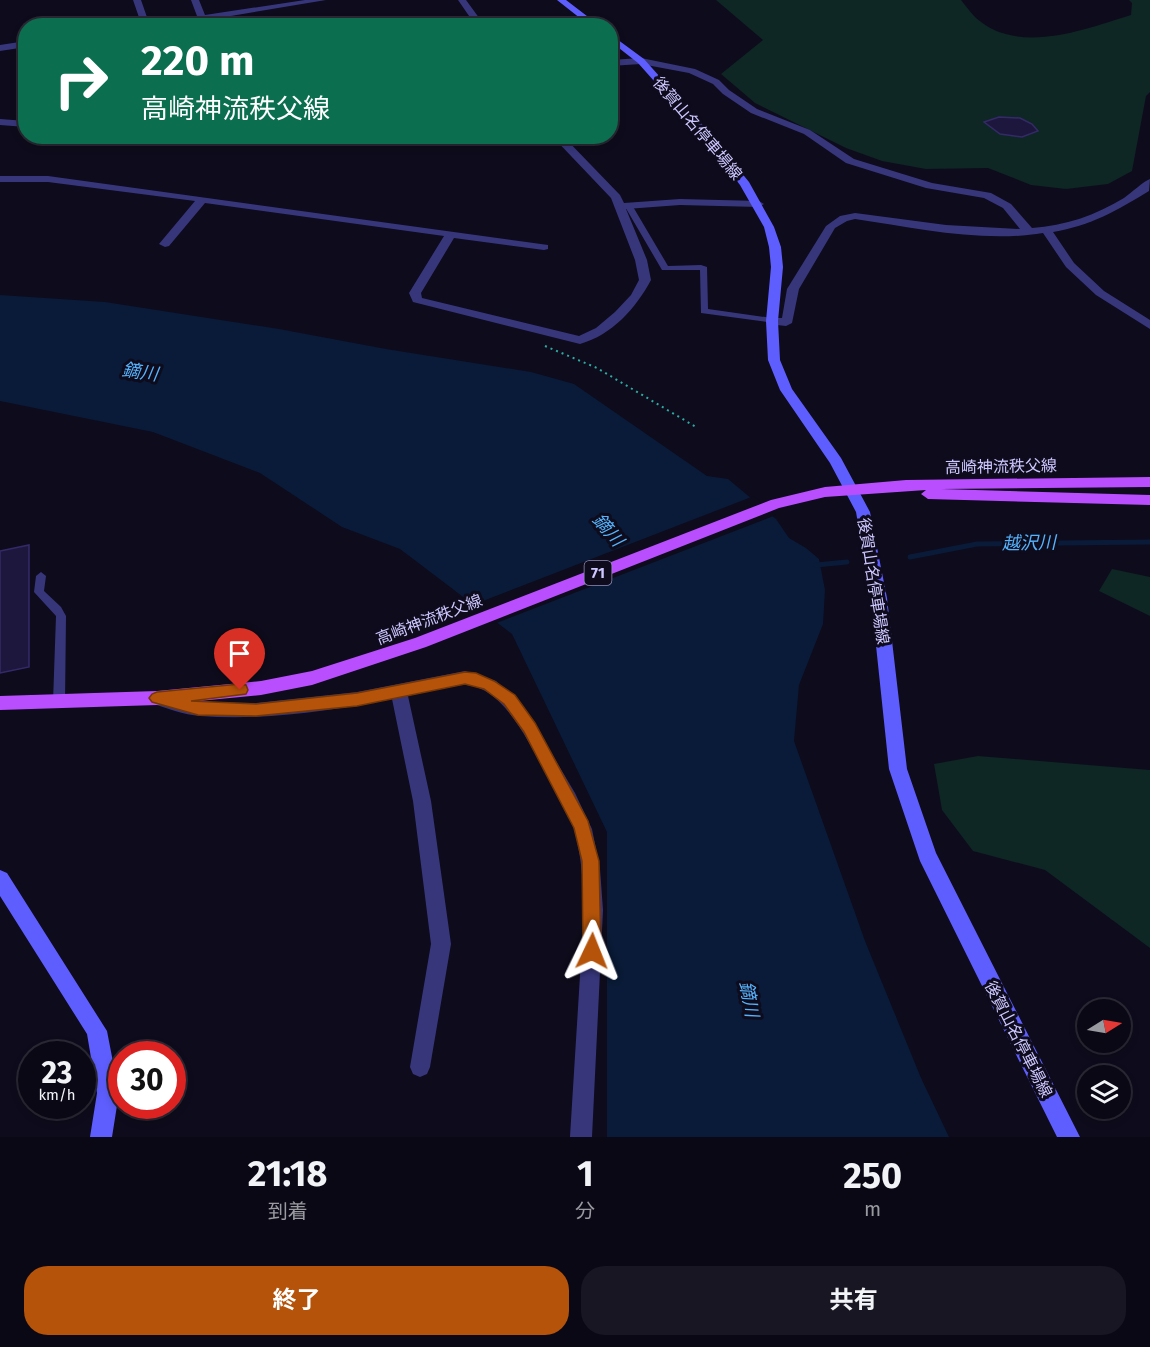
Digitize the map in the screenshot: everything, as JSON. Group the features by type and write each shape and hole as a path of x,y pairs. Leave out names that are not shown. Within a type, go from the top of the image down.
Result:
{"main road":[{"path":"561,0 585,18"},
{"name":"後賀山名停車場線","path":"618,42 641,60 698,125 759,204 775,247 777,267 772,321 773,350 781,379 799,412 836,461 863,512 872,550 898,769 927,855 1069,1137"},
{"name":"高崎神流秩父線","path":"0,703 157,698 290,683 349,668 420,643 776,504 805,495 906,485 1150,482"},
{"name":"高崎神流秩父線","path":"853,490 1150,500"},
{"path":"0,879 97,1031 108,1093 101,1137"}],"street":[{"path":"137,0 144,18"},
{"path":"195,0 203,18"},
{"path":"221,18 322,0"},
{"path":"462,0 475,18"},
{"path":"0,48 18,45"},
{"path":"618,62 641,60 692,71 716,82 726,92 754,111 807,132 850,161 930,186 987,195 1007,206 1030,233"},
{"path":"0,122 18,123"},
{"path":"451,234 415,293 417,300 580,340 600,331 636,297 645,280 624,206 565,144"},
{"path":"0,179 48,179 543,247"},
{"path":"772,321 786,322 788,320 794,289 831,226 844,218 855,216 999,234 1030,233 1097,217 1137,194 1150,182"},
{"path":"1137,194 1149,200"},
{"path":"165,244 202,199"},
{"path":"624,206 680,202 759,204"},
{"path":"1046,230 1070,265 1100,293 1150,325"},
{"path":"157,698 198,709 247,710 357,699 465,678 476,679 489,685 510,700 529,728 582,827 590,861 593,928 581,1137"},
{"path":"399,691 422,801 441,944 420,1067"}],"lane":[{"path":"624,206 665,268 701,267 704,269 704,311 772,321"},
{"path":"41,576 39,592 58,610 61,616 59,702"}],"path":[{"path":"538,343 597,368 696,427"}],"green space":[{"path":"716,0 961,0 976,18 993,29 1012,36 1032,37 1052,36 1093,27 1131,15 1132,3 1129,0 1150,0 1150,92 1146,96 1132,171 1108,184 1066,189 1031,185 988,168 926,169 882,161 846,148 755,103 721,74 763,40"},
{"path":"1112,569 1150,577 1150,616 1099,591"},
{"path":"978,756 1150,770 1150,948 1045,870 973,851 942,810 934,764"}],"water":[{"name":"鏑川","path":"0,295 105,302 531,372 574,384 707,476 728,479 776,519 789,538 819,559 825,590 823,624 799,685 794,741 865,941 921,1078 949,1137 607,1137 607,832 512,634 400,549 342,527 260,473 153,432 0,401"}],"pier":[{"path":"754,496 776,515 494,624 470,606"}],"building":[{"path":"999,117 1020,118 1032,124 1038,131 1022,137 1000,134 984,122"},
{"path":"29,545 29,667 0,673 0,551"}],"waterway":[{"name":"越沢川","path":"910,557 977,544 1150,542"},
{"name":"越沢川","path":"816,565 847,562"}],"route":[{"path":"240,690 157,698 198,709 256,710 357,699 465,678 476,679 489,685 510,700 529,728 582,827 590,861 592,951"}]}
